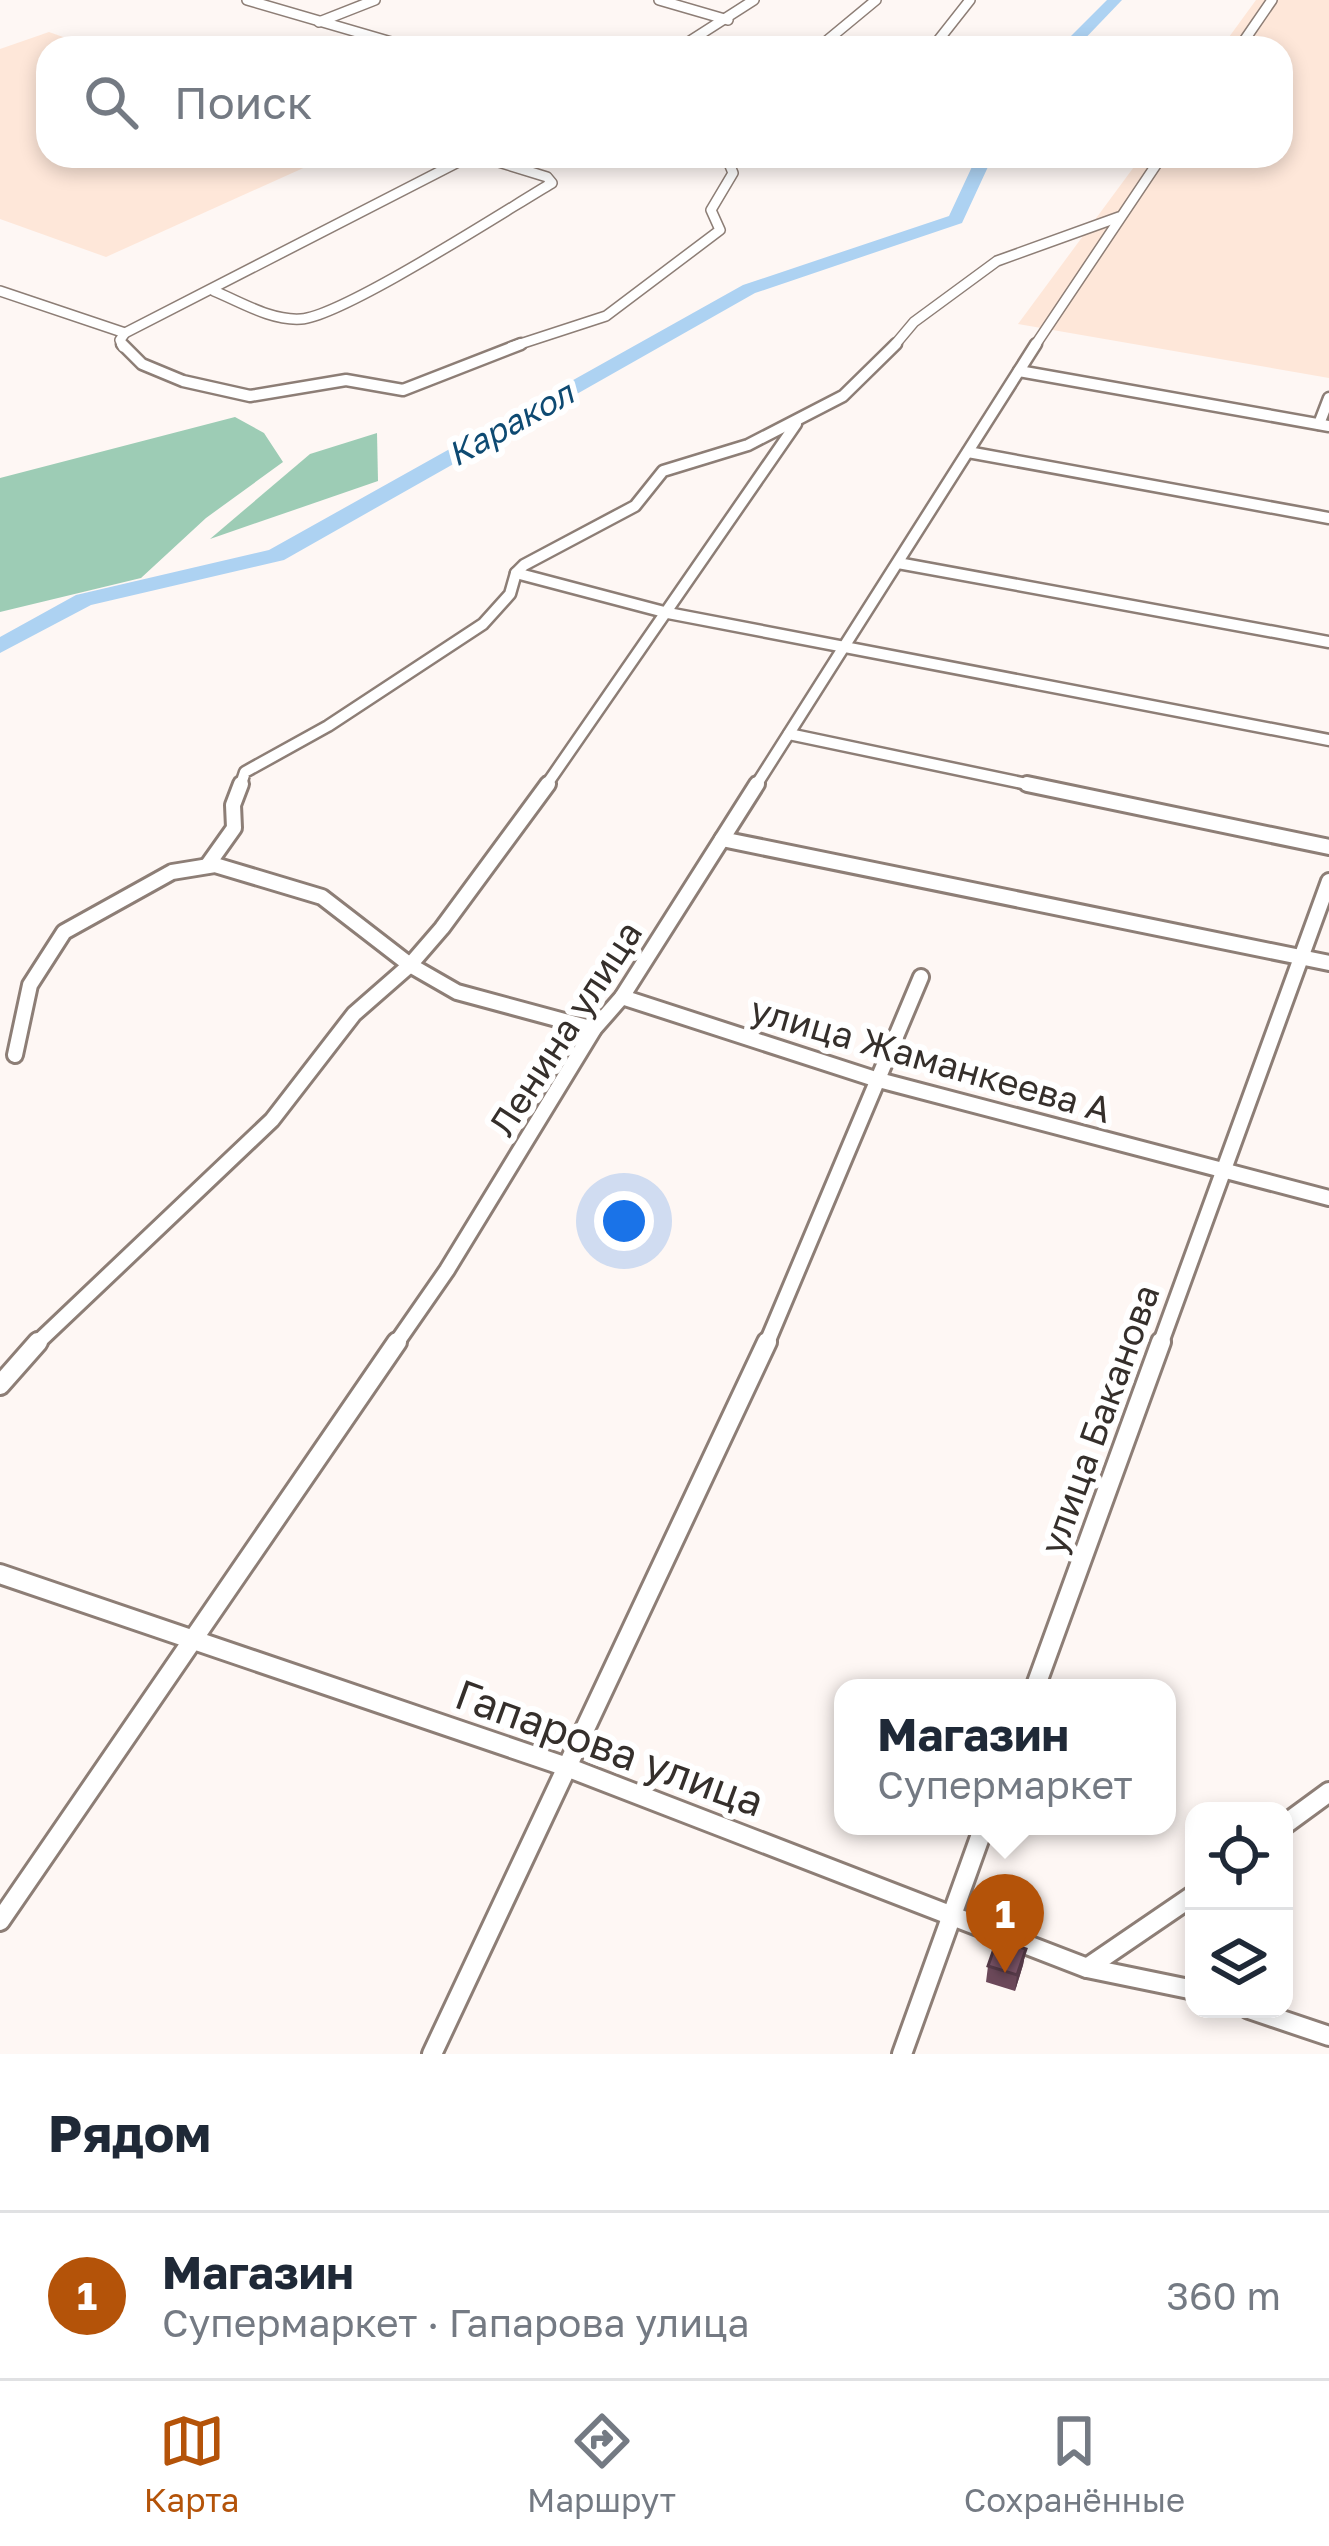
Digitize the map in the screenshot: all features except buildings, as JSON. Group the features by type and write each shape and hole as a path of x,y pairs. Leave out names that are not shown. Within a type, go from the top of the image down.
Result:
{"street":[{"path":"247,0 369,36"},
{"path":"319,22 375,0"},
{"path":"659,0 728,20"},
{"path":"700,36 754,0"},
{"path":"832,36 876,0"},
{"path":"942,36 970,0"},
{"path":"1246,36 1272,0"},
{"path":"447,168 125,333 119,340 125,352 142,364 221,391 267,397 346,380 404,390 473,359 578,328 622,306 720,230 711,210 733,173 731,168"},
{"path":"214,290 277,317 304,319 361,293 552,183 518,168"},
{"name":"Ленина улица","path":"0,1921 447,1270 594,1029 622,997 1019,371 1154,168"},
{"path":"207,866 234,828 233,806 245,772 328,726 483,624 510,594 516,573 635,506 663,471 748,445 796,424 862,382 914,322 997,261 1119,217"},
{"path":"0,291 125,333"},
{"path":"1019,371 1324,425 1329,398"},
{"path":"0,1384 41,1339 272,1120 354,1015 410,965 501,850 796,424"},
{"path":"968,452 1329,518"},
{"path":"898,563 1329,642"},
{"path":"516,573 668,613 1329,740"},
{"path":"789,734 1329,847"},
{"path":"722,838 1329,963"},
{"path":"15,1055 31,985 64,932 172,872 207,866 322,898 410,965 457,992 594,1029"},
{"name":"улица Баканова","path":"1038,1679 1226,1174 1329,880"},
{"path":"432,2054 564,1766 747,1391 921,977"},
{"name":"улица Жаманкеева А","path":"622,997 875,1079 1329,1198"},
{"name":"Гапарова улица","path":"0,1574 564,1766 1088,1968 1185,1988"},
{"path":"1293,1818 1329,1792"},
{"path":"902,2054 981,1835"},
{"path":"1088,1968 1185,1901"},
{"path":"1276,2018 1329,2036"}],"shaded area":[{"path":"1256,0 1329,0 1329,378 1018,324 1133,168 1293,168 1293,36 1230,36"},
{"path":"36,37 36,168 303,168 106,257 0,219 0,49"}],"green space":[{"path":"235,417 264,433 283,462 206,518 141,578 0,612 0,478"},
{"path":"377,433 378,481 210,539 310,454"}],"waterway":[{"name":"Каракол","path":"1079,36 1115,0"},
{"name":"Каракол","path":"0,646 84,600 276,555 749,289 956,219 979,168"}],"place":[{"name":"Магазин","path":"1005,1973"}]}
